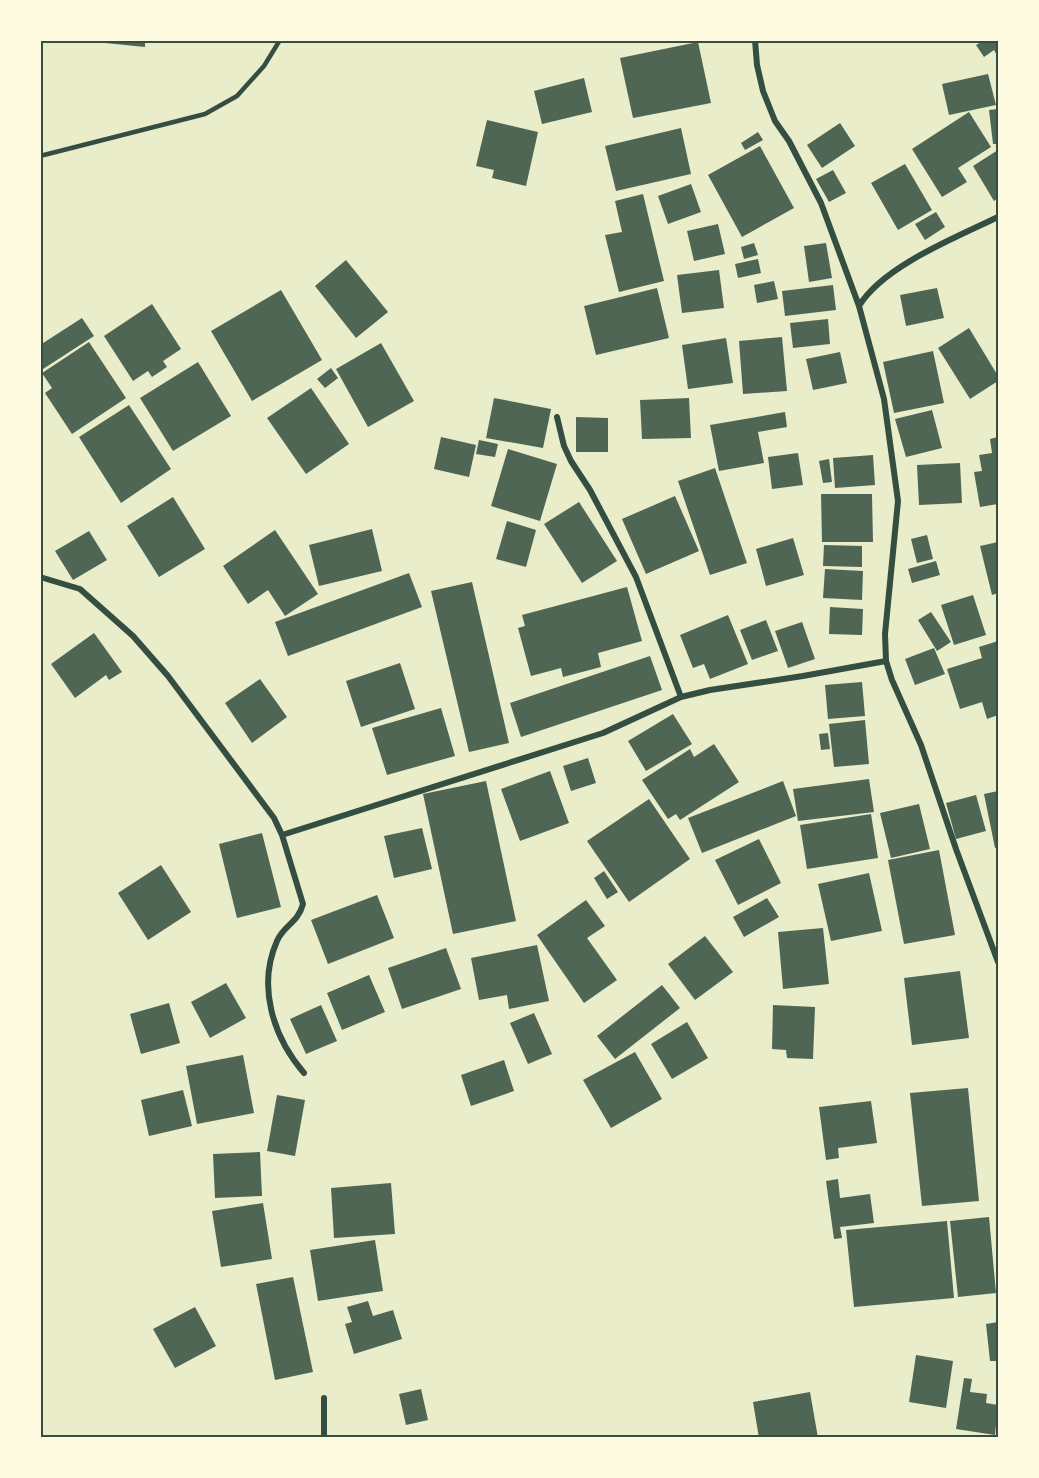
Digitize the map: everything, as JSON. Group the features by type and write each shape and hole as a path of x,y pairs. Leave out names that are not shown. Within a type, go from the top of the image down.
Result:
{"street":[{"path":"755,40 763,91 775,122 789,141 821,203 859,306 884,399 898,501 885,634 886,660 892,680 921,745 956,849 999,962"},
{"path":"859,306 865,296 891,274 933,249 999,217"},
{"path":"557,417 564,446 571,461 590,490 636,577 681,697"},
{"path":"40,577 80,589 133,636 168,676 274,818 282,835 303,904 300,914 278,938 270,961 268,997 280,1036 296,1065 304,1074"},
{"path":"282,835 603,732 681,697 886,660"},
{"path":"324,1398 324,1437"}],"lane":[{"path":"40,156 205,114 237,96 264,66 280,40"}],"building":[{"path":"95,40 145,40 145,47 95,42"},
{"path":"984,40 998,40 998,57 994,50 984,57 976,45"},
{"path":"698,42 711,103 633,118 620,58"},
{"path":"988,74 996,105 949,115 942,84"},
{"path":"584,78 592,112 542,124 534,91"},
{"path":"998,109 998,144 993,144 989,110"},
{"path":"969,112 991,147 958,168 967,182 942,197 912,149"},
{"path":"487,120 538,132 526,186 492,178 494,170 476,166"},
{"path":"840,123 855,146 822,168 807,145"},
{"path":"681,128 691,174 616,191 605,146"},
{"path":"758,132 763,140 745,150 741,143"},
{"path":"760,146 794,208 742,237 708,175"},
{"path":"998,150 998,198 994,201 973,166"},
{"path":"905,164 932,210 898,230 871,183"},
{"path":"833,170 846,193 829,202 816,179"},
{"path":"691,184 701,212 668,224 658,196"},
{"path":"643,194 664,281 619,292 605,235 622,232 615,201"},
{"path":"936,212 945,227 925,240 915,224"},
{"path":"718,224 725,254 694,261 687,231"},
{"path":"754,243 758,255 744,259 741,247"},
{"path":"826,243 832,278 809,282 804,246"},
{"path":"758,259 761,273 738,278 735,264"},
{"path":"346,260 388,312 356,338 315,286"},
{"path":"719,270 724,308 682,313 677,275"},
{"path":"774,281 778,299 757,303 754,285"},
{"path":"833,285 836,310 785,316 782,291"},
{"path":"657,288 669,338 596,355 584,306"},
{"path":"937,288 944,318 906,326 900,295"},
{"path":"281,290 322,360 252,401 211,331"},
{"path":"152,304 181,349 163,361 167,367 152,377 148,371 133,381 104,336"},
{"path":"82,318 94,336 40,371 40,345"},
{"path":"828,319 830,344 793,348 790,323"},
{"path":"969,328 998,376 998,381 970,399 938,348"},
{"path":"782,337 787,391 743,394 739,341"},
{"path":"726,338 733,383 688,389 682,345"},
{"path":"89,342 126,398 72,434 45,393 52,388 42,373"},
{"path":"381,343 414,401 368,427 336,369"},
{"path":"933,351 944,403 894,413 883,362"},
{"path":"840,352 847,383 813,390 806,359"},
{"path":"198,362 231,416 173,451 140,398"},
{"path":"331,368 338,378 325,388 317,379"},
{"path":"311,388 349,444 306,474 267,418"},
{"path":"494,398 551,409 543,448 486,438"},
{"path":"689,398 691,438 642,439 640,400"},
{"path":"129,405 171,469 121,503 79,437"},
{"path":"932,410 942,448 906,457 895,419"},
{"path":"785,412 787,427 758,432 764,463 719,471 710,425"},
{"path":"576,417 608,418 608,452 576,452"},
{"path":"441,437 476,445 469,477 434,469"},
{"path":"998,437 998,504 980,507 974,472 982,471 979,455 992,453 990,439"},
{"path":"479,440 498,444 495,457 476,454"},
{"path":"508,449 557,464 540,521 491,506"},
{"path":"798,453 803,485 772,489 768,457"},
{"path":"873,455 875,485 835,488 833,458"},
{"path":"829,459 832,482 823,483 819,461"},
{"path":"960,463 962,503 919,505 917,465"},
{"path":"715,468 747,563 710,575 678,481"},
{"path":"821,494 872,494 873,542 822,542"},
{"path":"675,496 699,551 646,574 622,519"},
{"path":"173,497 205,549 159,577 127,526"},
{"path":"579,502 617,561 582,583 544,524"},
{"path":"507,521 536,530 526,567 496,559"},
{"path":"372,529 382,571 319,586 309,545"},
{"path":"275,530 318,594 285,616 268,590 248,604 223,566"},
{"path":"89,531 107,560 73,580 55,551"},
{"path":"927,535 933,559 917,563 911,539"},
{"path":"793,538 804,575 766,586 756,549"},
{"path":"998,542 998,593 992,595 980,546"},
{"path":"824,545 862,546 862,567 823,566"},
{"path":"936,561 940,575 912,583 908,569"},
{"path":"825,569 863,571 862,600 823,598"},
{"path":"409,573 422,607 288,656 275,622"},
{"path":"472,582 509,743 469,752 431,591"},
{"path":"627,587 642,641 598,653 601,667 563,677 561,668 531,676 518,628 525,626 522,615"},
{"path":"973,595 986,635 954,645 941,605"},
{"path":"830,607 863,609 862,635 829,634"},
{"path":"931,612 951,642 937,651 918,620"},
{"path":"728,615 748,664 710,679 704,664 693,668 680,635"},
{"path":"766,620 778,651 752,660 740,630"},
{"path":"802,622 815,659 788,668 775,631"},
{"path":"94,633 122,672 109,680 106,675 75,698 51,664"},
{"path":"998,641 998,715 987,719 982,702 960,709 947,669 982,658 979,647"},
{"path":"934,648 945,674 915,685 905,659"},
{"path":"650,656 662,690 521,737 510,703"},
{"path":"400,663 415,709 361,727 346,681"},
{"path":"260,679 287,717 252,743 225,703"},
{"path":"862,682 865,716 828,719 825,685"},
{"path":"441,708 455,756 387,775 372,728"},
{"path":"673,714 692,744 646,771 628,741"},
{"path":"865,720 869,764 834,767 829,724"},
{"path":"828,733 830,749 821,750 819,734"},
{"path":"714,744 739,782 680,820 676,814 668,819 642,780 690,749 694,757"},
{"path":"588,758 596,783 571,791 563,766"},
{"path":"550,771 569,823 520,841 501,789"},
{"path":"869,779 874,812 798,821 793,789"},
{"path":"486,781 516,921 453,934 423,794"},
{"path":"783,781 796,816 702,853 688,818"},
{"path":"998,791 998,847 995,848 984,794"},
{"path":"976,795 986,831 956,839 946,803"},
{"path":"649,799 690,859 629,902 587,841"},
{"path":"919,804 930,849 891,858 880,813"},
{"path":"871,814 878,858 807,869 800,825"},
{"path":"422,828 432,869 394,878 384,836"},
{"path":"262,833 281,907 237,918 219,844"},
{"path":"759,839 781,883 738,905 715,860"},
{"path":"939,850 955,935 904,944 888,860"},
{"path":"161,865 191,912 148,940 118,893"},
{"path":"604,871 618,892 607,899 594,878"},
{"path":"869,873 882,931 831,941 818,884"},
{"path":"377,895 394,938 328,964 311,920"},
{"path":"767,898 779,917 744,937 733,917"},
{"path":"586,900 605,926 587,938 617,980 584,1003 537,935"},
{"path":"823,928 829,984 783,989 778,932"},
{"path":"705,936 733,972 695,1000 668,964"},
{"path":"537,945 549,1001 509,1009 507,995 479,1000 471,958"},
{"path":"446,948 461,989 402,1009 388,968"},
{"path":"960,971 969,1038 912,1045 904,978"},
{"path":"369,975 385,1012 342,1030 327,993"},
{"path":"226,983 246,1018 210,1038 191,1002"},
{"path":"662,985 680,1008 615,1059 597,1036"},
{"path":"169,1003 180,1043 141,1054 130,1014"},
{"path":"321,1005 337,1041 306,1054 290,1019"},
{"path":"773,1005 815,1007 813,1059 787,1058 786,1050 772,1049"},
{"path":"534,1013 552,1054 528,1064 510,1023"},
{"path":"687,1022 708,1058 672,1079 651,1044"},
{"path":"635,1052 662,1099 611,1128 583,1080"},
{"path":"243,1055 254,1113 197,1124 186,1066"},
{"path":"504,1060 514,1091 471,1106 461,1075"},
{"path":"968,1088 979,1201 922,1206 910,1093"},
{"path":"183,1090 192,1126 149,1136 141,1100"},
{"path":"277,1095 305,1100 295,1156 267,1151"},
{"path":"871,1101 877,1143 838,1148 839,1158 826,1160 819,1107"},
{"path":"260,1152 262,1196 215,1198 213,1154"},
{"path":"838,1179 840,1198 870,1194 874,1223 840,1227 842,1238 834,1239 826,1181"},
{"path":"391,1183 395,1234 334,1238 331,1188"},
{"path":"263,1203 272,1259 221,1267 212,1211"},
{"path":"989,1217 996,1293 958,1297 950,1221"},
{"path":"947,1221 954,1298 854,1307 846,1230"},
{"path":"375,1240 383,1291 318,1301 310,1250"},
{"path":"293,1277 313,1372 275,1380 256,1284"},
{"path":"368,1301 373,1316 393,1310 402,1339 354,1354 345,1324 352,1322 347,1307"},
{"path":"195,1307 216,1346 175,1368 153,1329"},
{"path":"998,1322 998,1361 990,1361 986,1324"},
{"path":"916,1355 953,1361 946,1408 909,1402"},
{"path":"964,1378 972,1379 970,1392 987,1394 986,1403 998,1405 995,1435 956,1429"},
{"path":"421,1389 428,1420 406,1425 399,1394"},
{"path":"810,1392 818,1438 759,1438 753,1402"}]}
